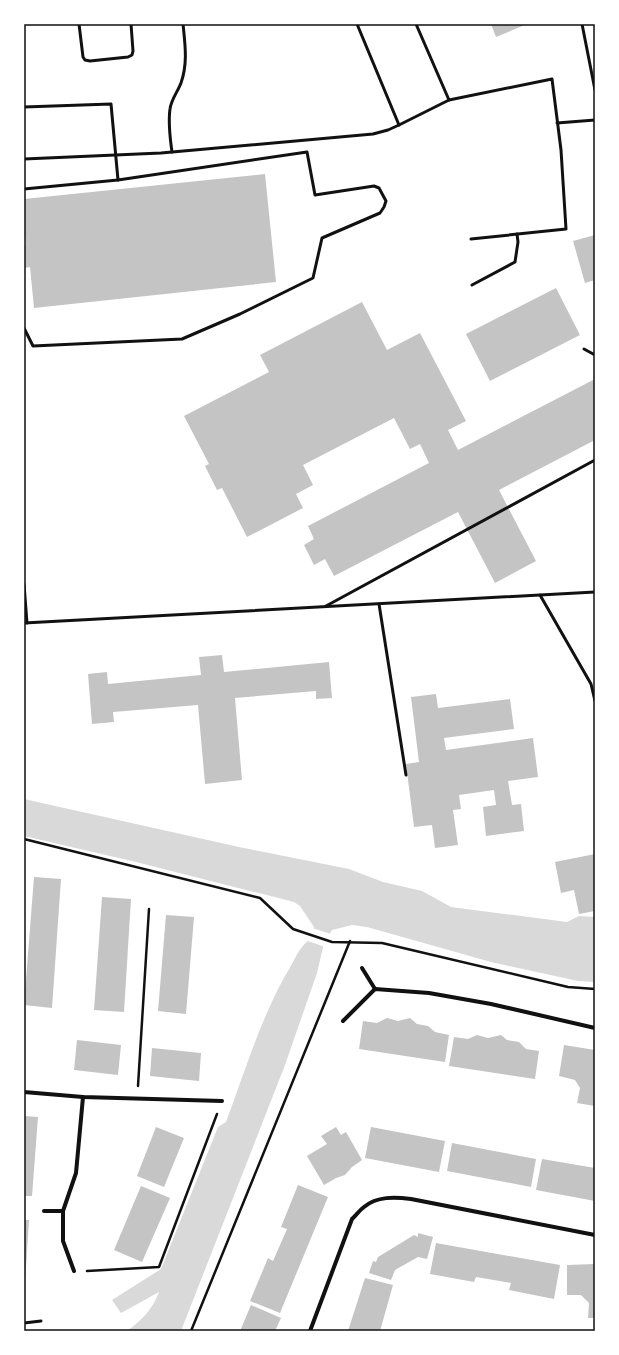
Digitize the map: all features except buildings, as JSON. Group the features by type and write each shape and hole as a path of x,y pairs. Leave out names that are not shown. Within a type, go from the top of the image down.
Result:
{"street":[{"path":"362,968 374,989"},
{"path":"343,1021 374,989"},
{"path":"374,989 429,993 491,1004 595,1028"},
{"path":"24,1092 82,1097 222,1100"},
{"path":"74,1271 63,1241 63,1211 76,1173 82,1097"},
{"path":"310,1331 352,1219 364,1206 376,1200 398,1197 595,1235"},
{"path":"44,1211 63,1211"}],"lane":[{"path":"79,24 83,57 85,60 90,61 128,57 132,55 131,24"},
{"path":"172,152 169,124 170,107 181,84 184,72 186,57 183,24"},
{"path":"357,24 399,125"},
{"path":"416,24 449,100"},
{"path":"582,24 595,90"},
{"path":"24,159 115,156 172,152 373,134 388,130 449,100 552,79 561,150 566,229 470,239"},
{"path":"24,107 111,104 118,180"},
{"path":"557,123 595,120"},
{"path":"24,189 118,180 308,152 315,195 374,186 380,188 386,201 380,213 322,238 313,278 240,314 182,339 33,346 24,328"},
{"path":"472,285 515,262 518,242 517,234"},
{"path":"584,349 595,355"},
{"path":"325,607 595,460"},
{"path":"24,584 26,623 595,592"},
{"path":"540,595 591,684 595,701"},
{"path":"379,604 406,775"},
{"path":"24,1323 41,1321"}],"path":[{"path":"24,838 260,898 293,929 332,942 350,941 382,943 568,986 595,989"},
{"path":"137,1098 149,909"},
{"path":"192,1331 350,941"},
{"path":"74,1271 159,1267 222,1100"}],"shaded area":[{"path":"24,799 239,847 349,869 383,882 422,891 451,907 567,922 579,916 595,917 595,982 578,981 491,962 367,927 352,925 332,930 324,943 317,973 285,1065 181,1331 127,1331 146,1314 159,1292 121,1313 112,1300 161,1269 218,1127 226,1122 263,1022 281,983 298,953 305,943 312,938 314,927 300,906 294,902 136,862 24,836"}],"pier":[{"path":"312,928 331,934 325,947 305,940 310,937"}]}
